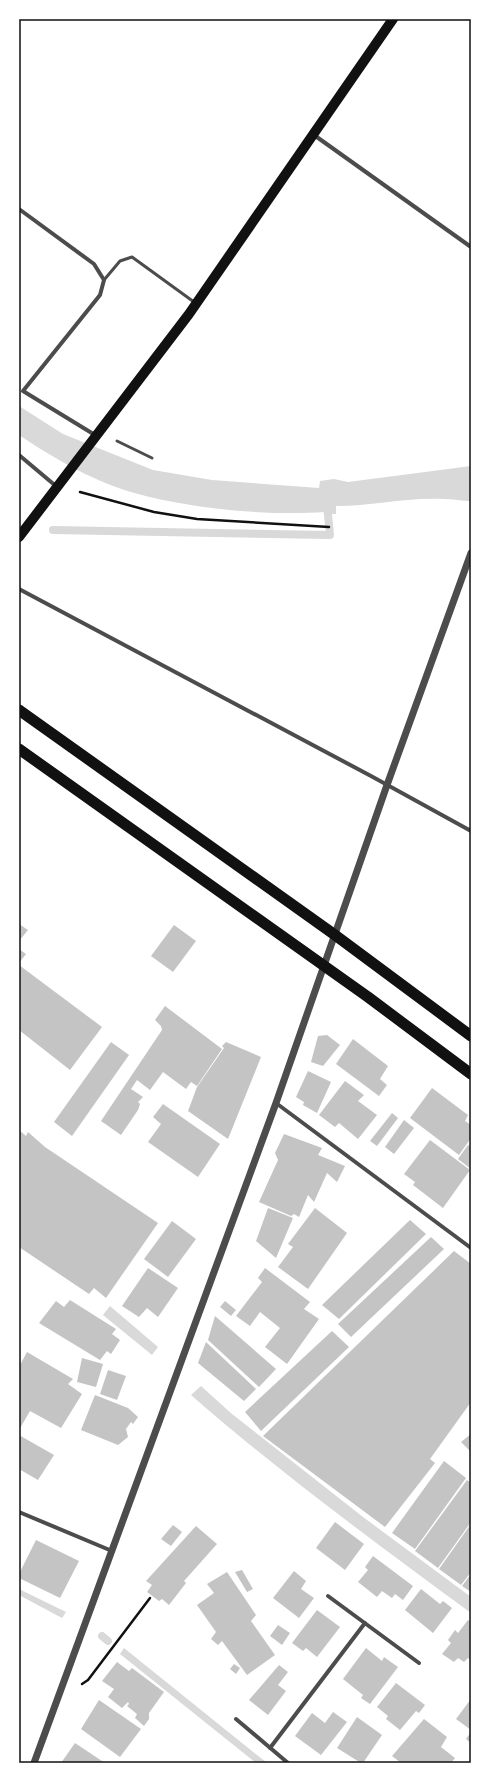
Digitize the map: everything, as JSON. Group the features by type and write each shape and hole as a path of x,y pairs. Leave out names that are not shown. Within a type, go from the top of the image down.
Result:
{"highway":[{"path":"19,710 335,935 471,1036"},
{"path":"19,750 324,966 471,1074"}],"main road":[{"path":"19,537 197,303 393,19"}],"street":[{"path":"314,135 471,247"},
{"path":"19,209 94,264 104,280 100,296 23,391"},
{"path":"19,388 93,438"},
{"path":"19,455 58,487"},
{"path":"34,1763 276,1103 387,784 471,553"},
{"path":"19,589 387,784 471,831"},
{"path":"276,1103 471,1248"},
{"path":"19,1512 112,1551"},
{"path":"328,1596 419,1663"},
{"path":"270,1748 365,1623"},
{"path":"236,1719 288,1763"}],"lane":[{"path":"104,280 120,261 132,257 197,303"},
{"path":"117,441 152,458"}],"path":[{"path":"80,492 154,512 197,519 329,527"},
{"path":"80,1686 88,1680 150,1598"}],"shaded area":[{"path":"19,406 63,434 153,470 212,480 319,488 320,481 334,479 348,482 471,466 471,501 447,499 403,500 363,505 336,506 336,514 326,514 325,512 256,512 183,504 138,494 107,484 47,453 19,435"},
{"path":"110,1306 158,1347 152,1355 103,1315"},
{"path":"201,1386 232,1414 363,1517 471,1597 471,1613 329,1507 225,1424 191,1395"},
{"path":"19,1589 66,1612 62,1618 19,1595"},
{"path":"124,1648 267,1763 256,1763 120,1654"}],"building":[{"path":"19,924 28,930 19,941"},
{"path":"174,925 196,941 173,972 151,956"},
{"path":"19,949 26,954 19,963"},
{"path":"19,965 102,1027 70,1070 19,1030"},
{"path":"165,1006 222,1049 197,1086 191,1082 186,1089 163,1072 150,1090 137,1080 131,1089 143,1097 138,1102 140,1104 138,1110 121,1135 101,1121 162,1030 161,1026 155,1020"},
{"path":"327,1035 340,1045 323,1066 311,1062 318,1036"},
{"path":"353,1039 388,1066 380,1079 387,1085 379,1096 336,1064"},
{"path":"111,1042 129,1055 72,1136 54,1122"},
{"path":"226,1042 261,1057 228,1139 188,1111 197,1087 224,1048 222,1046"},
{"path":"308,1071 331,1082 317,1113 303,1105 304,1102 296,1097"},
{"path":"345,1081 364,1095 358,1101 377,1115 358,1139 339,1123 335,1127 319,1115"},
{"path":"432,1088 468,1115 465,1121 471,1125 471,1138 459,1155 410,1118"},
{"path":"163,1104 220,1144 198,1177 148,1142 161,1124 153,1117"},
{"path":"392,1113 398,1118 377,1146 370,1141"},
{"path":"404,1120 414,1128 394,1154 385,1147"},
{"path":"19,1130 26,1136 28,1132 45,1147 158,1223 106,1298 94,1288 89,1294 19,1247"},
{"path":"284,1134 322,1148 318,1155 345,1166 337,1182 327,1173 314,1202 308,1195 299,1217 294,1214 291,1216 259,1202 278,1160 275,1153"},
{"path":"430,1140 470,1170 443,1208 413,1185 415,1182 404,1174"},
{"path":"468,1145 471,1148 471,1169 458,1159"},
{"path":"268,1208 293,1218 276,1258 256,1241"},
{"path":"315,1208 347,1233 308,1289 278,1267 293,1247 288,1244"},
{"path":"410,1220 426,1234 339,1319 322,1305"},
{"path":"172,1221 196,1239 168,1277 144,1259"},
{"path":"431,1237 444,1249 351,1337 338,1324"},
{"path":"454,1251 471,1264 471,1402 430,1459 435,1463 385,1527 263,1436"},
{"path":"148,1268 178,1288 158,1317 147,1308 139,1317 122,1306"},
{"path":"265,1268 310,1302 304,1309 319,1319 287,1364 265,1347 280,1328 260,1312 250,1326 236,1316 262,1282 258,1278"},
{"path":"70,1300 116,1329 112,1334 120,1340 111,1354 107,1351 100,1360 39,1323 56,1301 64,1307"},
{"path":"225,1301 236,1310 231,1316 220,1307"},
{"path":"215,1316 276,1369 259,1387 208,1340"},
{"path":"332,1331 349,1347 261,1431 245,1412"},
{"path":"206,1342 256,1389 244,1401 198,1363"},
{"path":"27,1352 73,1379 68,1384 82,1394 61,1428 30,1411 19,1430 19,1367"},
{"path":"82,1358 103,1364 96,1387 77,1382"},
{"path":"108,1370 126,1376 117,1400 100,1394"},
{"path":"95,1395 128,1408 138,1417 133,1424 131,1422 126,1429 128,1437 118,1445 81,1430"},
{"path":"471,1434 471,1452 461,1442"},
{"path":"19,1435 54,1455 38,1480 19,1469"},
{"path":"444,1461 466,1478 415,1549 392,1533"},
{"path":"467,1480 471,1483 471,1522 438,1568 415,1551"},
{"path":"335,1522 364,1544 345,1570 316,1548"},
{"path":"471,1524 471,1572 461,1585 439,1569"},
{"path":"173,1525 182,1532 171,1546 161,1539"},
{"path":"196,1526 217,1544 184,1581 186,1583 169,1605 162,1599 159,1601 147,1592 152,1585 146,1581"},
{"path":"36,1540 79,1561 60,1598 19,1578 19,1574"},
{"path":"373,1556 413,1586 403,1600 395,1594 392,1598 382,1591 377,1597 358,1582 368,1570 365,1567"},
{"path":"242,1570 253,1589 247,1592 235,1572"},
{"path":"294,1571 306,1581 301,1589 314,1598 299,1618 273,1598"},
{"path":"227,1572 256,1615 251,1621 275,1655 247,1675 222,1641 218,1645 211,1639 216,1632 197,1605 214,1593 207,1584"},
{"path":"471,1574 471,1592 462,1586"},
{"path":"421,1589 440,1604 443,1601 452,1608 433,1633 405,1610"},
{"path":"317,1610 340,1627 317,1657 306,1648 303,1651 292,1643"},
{"path":"468,1620 471,1622 471,1660 468,1658 464,1662 458,1658 454,1662 442,1654 451,1643 448,1640 455,1630 458,1633"},
{"path":"278,1625 290,1633 282,1645 270,1636"},
{"path":"366,1648 382,1661 384,1657 398,1667 370,1704 361,1698 363,1695 343,1679"},
{"path":"117,1662 129,1671 132,1668 164,1692 149,1713 149,1719 144,1726 135,1718 137,1714 127,1706 129,1704 128,1702 122,1708 108,1697 114,1689 102,1681"},
{"path":"234,1664 240,1668 236,1674 230,1669"},
{"path":"279,1665 288,1672 278,1685 286,1691 268,1715 249,1700"},
{"path":"396,1683 425,1705 419,1713 416,1711 400,1730 386,1719 388,1716 377,1707"},
{"path":"471,1699 471,1730 456,1719"},
{"path":"99,1700 141,1729 120,1757 81,1729"},
{"path":"333,1712 347,1722 321,1755 295,1736 312,1713 325,1723"},
{"path":"357,1717 382,1735 363,1763 337,1748"},
{"path":"424,1719 447,1737 441,1747 455,1758 451,1763 401,1763 392,1756"},
{"path":"471,1732 471,1743 466,1739"},
{"path":"75,1743 105,1763 61,1763"}],"waterway":[{"path":"53,530 330,535 327,505"},
{"path":"102,1636 108,1641"}]}
